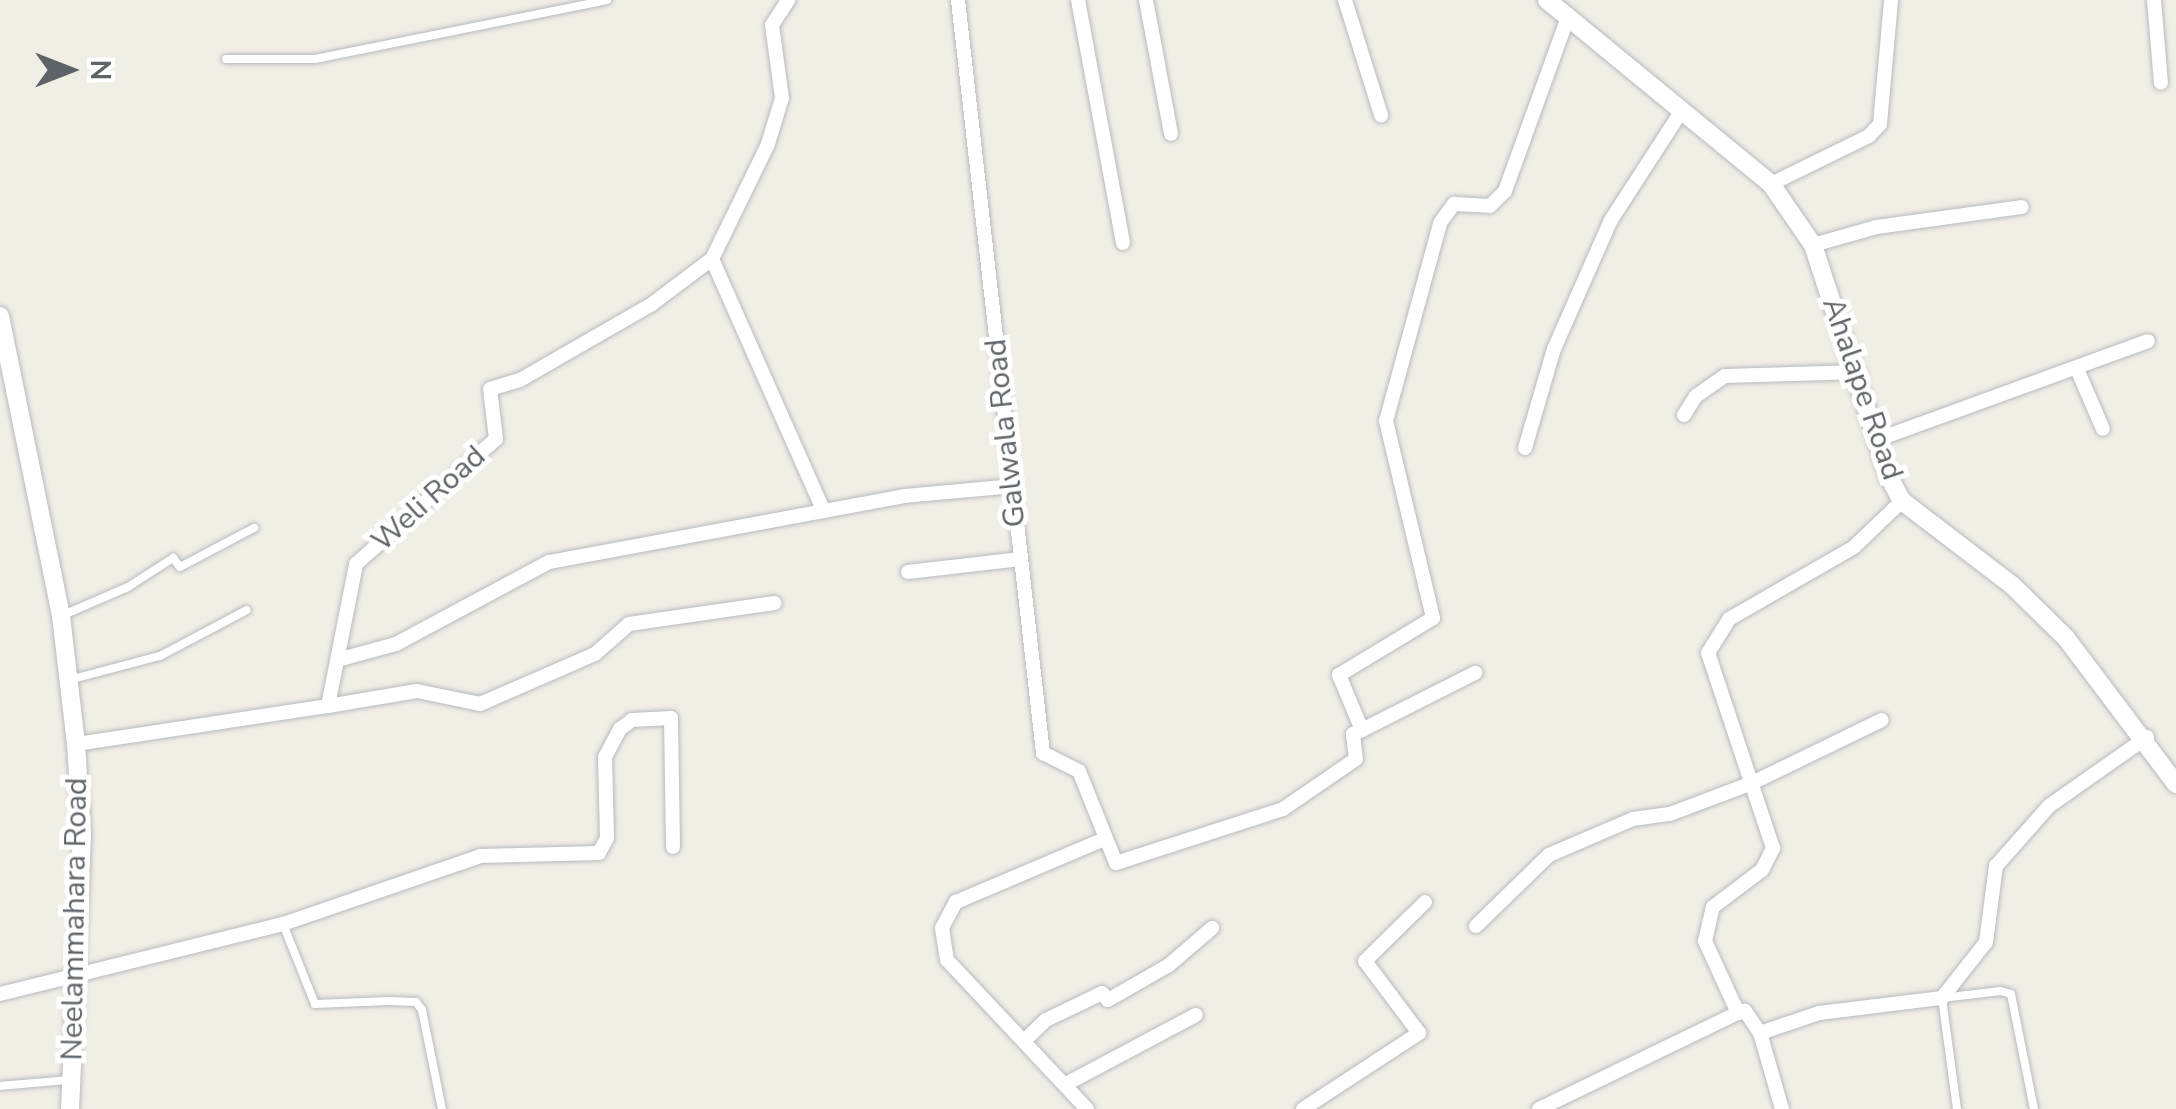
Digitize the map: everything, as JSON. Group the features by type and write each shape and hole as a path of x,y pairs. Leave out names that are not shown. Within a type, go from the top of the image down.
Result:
{"street":[{"name":"Weli Road","path":"328,706 341,659 356,564 496,439 490,389 520,380 652,304 712,259 768,144 782,98 772,25 788,0"},
{"name":"Galwala Road","path":"958,0 1043,753 1078,772 1102,840"},
{"path":"1078,0 1123,243"},
{"path":"1146,0 1170,134"},
{"path":"1344,0 1381,115"},
{"name":"Ahalape Road","path":"1547,0 1771,184 1812,245 1902,500 2012,585 2066,638 2147,738 2176,784"},
{"path":"1771,184 1869,136 1880,124 1891,0"},
{"path":"2154,0 2161,83"},
{"path":"1362,730 1340,675 1433,618 1386,421 1440,222 1454,204 1490,206 1505,191 1567,20"},
{"path":"1525,448 1554,349 1610,220 1681,112"},
{"path":"1812,245 1876,227 2022,207"},
{"path":"712,259 823,510"},
{"name":"Neelammahara Road","path":"0,316 61,616 76,744 82,835 70,1109"},
{"path":"1879,438 2078,369 2088,359 2148,341"},
{"path":"2078,369 2103,429"},
{"path":"1684,415 1696,396 1725,376 1858,372"},
{"path":"341,659 396,644 548,562 823,510 1012,486"},
{"path":"1738,1014 1704,940 1713,908 1762,870 1773,848 1720,700 1708,652 1712,638 1729,619 1854,547 1902,500"},
{"path":"908,572 1020,558"},
{"path":"76,744 417,691 480,704 594,654 629,624 774,604"},
{"path":"1087,1109 1025,1040 987,1009 947,960 942,928 956,902 1102,840 1116,863 1282,809 1356,759 1353,734 1475,673"},
{"path":"0,994 75,972 284,924 480,856 599,853 606,838 606,757 620,728 632,720 671,718 673,847"},
{"path":"1476,926 1548,855 1633,819 1670,814 1752,783 1882,720"},
{"path":"1760,1033 1819,1013 1942,998 1986,942 1996,866 2049,806 2147,738"},
{"path":"1303,1109 1419,1033 1365,961 1425,902"},
{"path":"1025,1040 1046,1020 1102,993 1108,1000 1169,966 1212,928"},
{"path":"1539,1109 1745,1012 1760,1033 1782,1109"},
{"path":"1066,1084 1196,1015"}],"lane":[{"path":"226,59 315,59 607,0"},
{"path":"61,616 128,588 173,558 180,567 254,528"},
{"path":"69,680 160,656 248,610"},
{"path":"284,924 315,1004 416,1002 422,1010 442,1109"},
{"path":"1958,1109 1942,998 2010,994 2034,1109"},
{"path":"0,1086 74,1080"}]}
